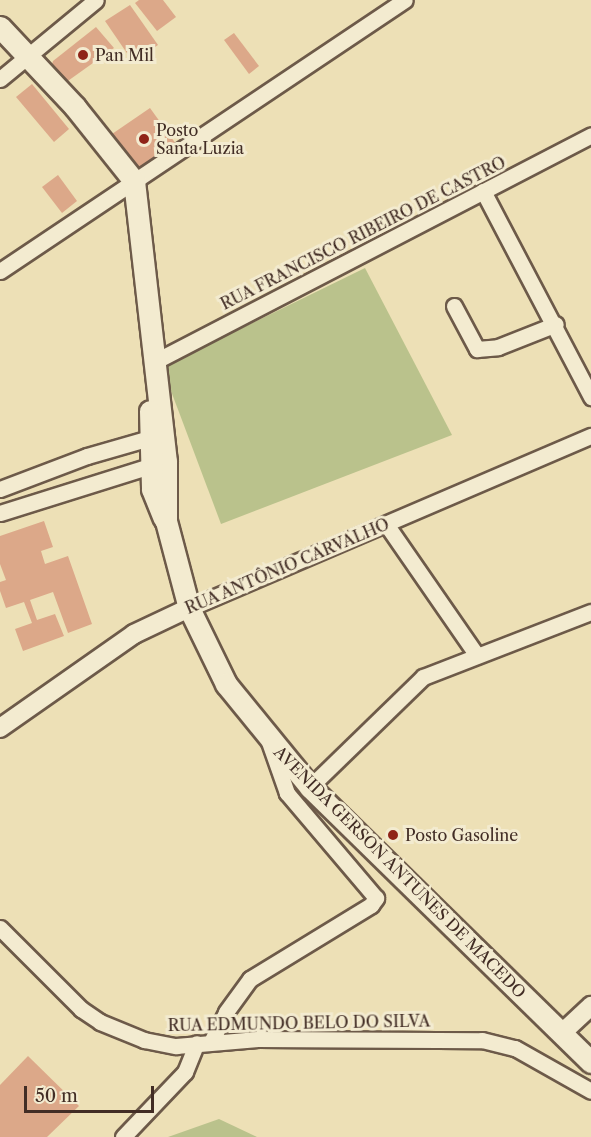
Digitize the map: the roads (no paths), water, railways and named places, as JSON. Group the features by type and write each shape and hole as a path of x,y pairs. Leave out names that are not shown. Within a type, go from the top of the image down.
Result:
{"main road":[{"path":"0,27 95,130 134,181"},
{"name":"AVENIDA GERSON ANTUNES DE MACEDO","path":"134,181 152,369 158,463 154,496 166,521 189,608 226,684 269,742 310,787 591,1062"}],"street":[{"path":"0,79 96,0"},
{"path":"0,271 404,0"},
{"name":"RUA FRANCISCO RIBEIRO DE CASTRO","path":"152,369 591,135"},
{"path":"483,191 556,324 591,397"},
{"path":"454,306 477,349 498,347 556,324"},
{"path":"0,489 156,436"},
{"name":"RUA ANTÔNIO CARVALHO","path":"0,728 134,634 189,608 591,436"},
{"path":"0,513 158,463"},
{"path":"386,524 476,654"},
{"path":"310,787 402,693 423,677 476,654 591,612"},
{"path":"123,1137 185,1072 250,979 371,905 376,898 287,794 269,742"},
{"name":"RUA EDMUNDO BELO DO SILVA","path":"0,928 60,991 100,1022 144,1040 176,1046 205,1042 482,1040 515,1048 591,1091"},
{"path":"561,1033 591,1006"}],"place":[{"name":"Pan Mil","path":"83,55"},
{"name":"Posto Santa Luzia","path":"144,139"},
{"name":"Posto Gasoline","path":"393,835"}]}
